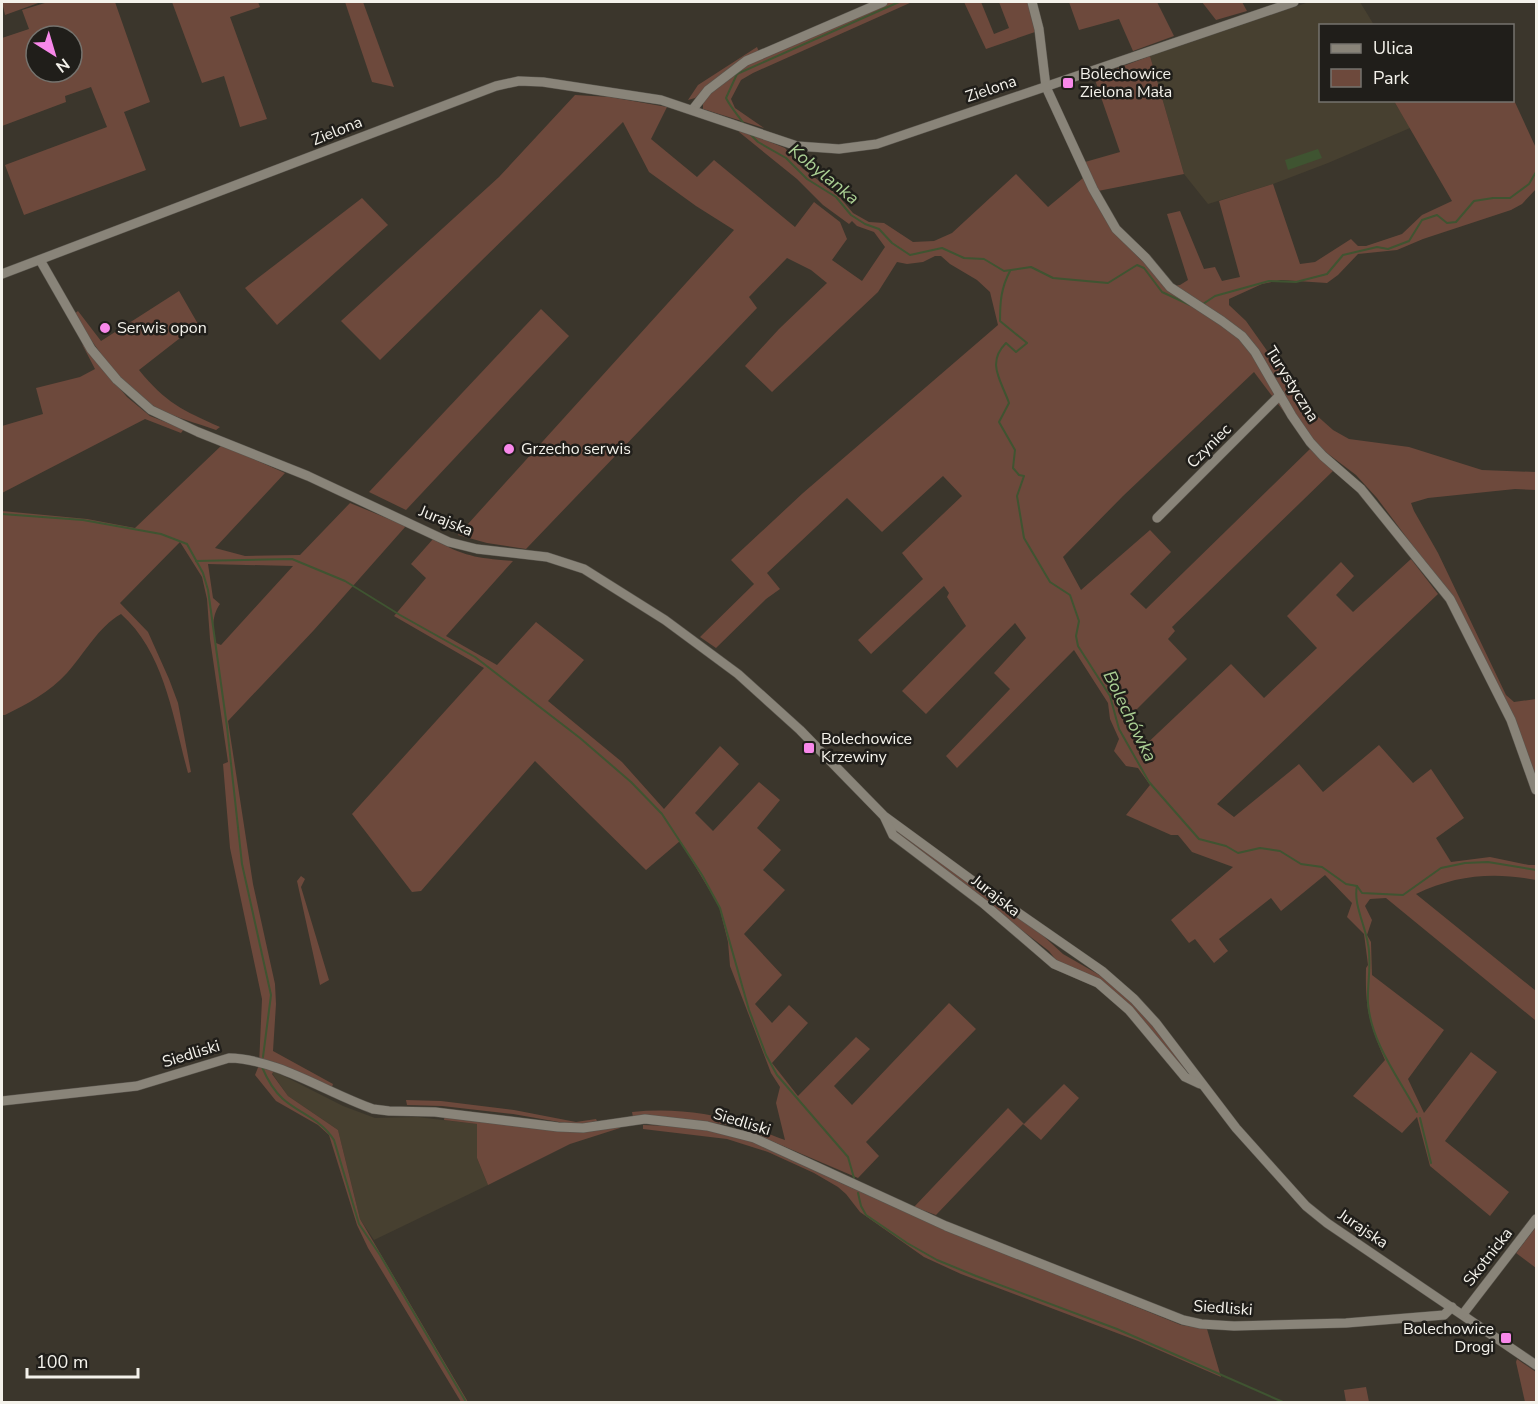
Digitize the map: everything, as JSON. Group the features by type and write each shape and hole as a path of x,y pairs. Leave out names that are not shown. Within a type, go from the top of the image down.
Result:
{"street":[{"path":"693,109 708,90 746,61 883,2"},
{"name":"Turystyczna","path":"1032,2 1039,29 1046,87 1093,189 1116,229 1146,258 1170,287 1242,336 1255,352 1310,442 1361,489 1450,599 1511,720 1536,790"},
{"name":"Zielona","path":"2,274 304,160 421,113 496,86 519,81 543,82 645,96 693,109 797,146 839,149 877,144 1294,2"},
{"name":"Jurajska","path":"40,260 92,349 110,373 151,410 198,432 310,477 449,542 477,549 547,556 584,569 665,620 738,674 800,730 884,816 945,862 1116,982 1156,1023 1236,1128 1306,1206 1327,1223 1536,1365"},
{"name":"Czyniec","path":"1157,518 1280,395"},
{"name":"Jurajska","path":"884,816 893,835 984,904 1054,964 1098,983 1129,1010 1185,1077 1202,1085"},
{"name":"Siedliski","path":"2,1101 137,1086 229,1058 244,1058 373,1109 388,1112 435,1112 583,1128 645,1119 707,1126 754,1138 946,1226 1183,1320 1201,1324 1234,1326 1355,1323 1444,1315 1452,1307"},
{"name":"Skotnicka","path":"1463,1314 1536,1219"}],"shaded area":[{"path":"1309,2 1360,2 1373,24 1319,24 1319,102 1395,102 1410,128 1273,184 1208,204 1184,174 1150,56"},
{"path":"1318,149 1322,158 1288,170 1285,160"},
{"path":"274,1071 343,1106 375,1118 417,1117 477,1124 477,1158 488,1185 374,1240 360,1219 338,1130 288,1096 272,1073"}],"green space":[{"path":"2,2 41,2 5,15"},
{"path":"48,2 115,2 150,102 124,112 146,170 24,215 5,165 107,127 91,87 65,96 66,102 2,126 2,38 24,31 24,84 84,84 84,24 27,24 22,10"},
{"path":"172,2 258,2 260,7 230,17 267,119 240,127 224,76 202,83"},
{"path":"345,2 363,2 394,87 372,82"},
{"path":"888,2 912,2 741,80 731,99 735,108 764,128 703,109 703,99 738,68"},
{"path":"964,2 981,2 994,34 1009,28 999,2 1028,2 1035,32 986,49"},
{"path":"1069,2 1157,2 1174,36 1133,51 1119,19 1079,30"},
{"path":"1202,2 1242,2 1247,11 1216,20"},
{"path":"757,47 759,52 737,64 695,98 688,100 698,85"},
{"path":"1150,56 1184,174 1098,191 1085,162 1120,152 1094,77"},
{"path":"575,95 610,97 667,107 651,139 697,177 714,160 795,227 814,202 840,222 847,239 832,260 862,281 885,247 874,232 857,226 852,221 849,224 823,205 797,179 739,132 740,130 785,148 802,168 838,195 853,213 869,222 884,223 913,242 934,241 952,233 1016,174 1048,207 1083,178 1113,231 1141,260 1174,286 1188,280 1167,214 1180,211 1204,269 1215,267 1222,281 1240,277 1219,201 1273,184 1300,264 1315,262 1351,239 1358,246 1366,246 1402,234 1422,215 1452,201 1395,102 1514,102 1514,100 1536,148 1536,189 1522,204 1511,210 1397,250 1358,254 1327,283 1281,280 1262,284 1229,299 1229,305 1246,321 1306,406 1333,430 1349,439 1409,447 1482,470 1536,472 1536,490 1515,489 1428,498 1411,503 1438,553 1506,695 1514,702 1536,699 1536,783 1449,594 1377,498 1356,475 1323,450 1333,471 1172,627 1175,631 1168,639 1187,659 1126,720 1140,750 1231,664 1264,698 1317,648 1287,616 1341,562 1354,576 1336,595 1353,612 1411,559 1438,594 1217,804 1234,817 1299,764 1323,792 1379,745 1413,783 1431,769 1464,818 1436,838 1451,862 1490,857 1536,865 1536,880 1505,876 1475,877 1446,883 1416,894 1536,991 1535,1020 1386,898 1370,899 1365,906 1372,920 1367,935 1371,942 1372,975 1444,1030 1408,1079 1424,1113 1471,1052 1497,1072 1445,1141 1509,1192 1490,1216 1430,1166 1417,1117 1402,1133 1353,1096 1385,1060 1375,1036 1367,1005 1366,968 1368,965 1364,934 1347,917 1352,903 1325,875 1281,911 1271,898 1219,939 1228,951 1214,963 1195,939 1189,943 1171,920 1233,867 1192,852 1178,835 1171,835 1126,815 1150,785 1138,768 1126,766 1114,751 1119,739 1110,719 1108,703 1074,650 957,768 946,756 1010,689 994,673 1026,638 1015,623 926,714 902,691 966,626 947,597 949,593 944,586 871,654 858,640 923,579 902,553 962,496 943,476 882,532 847,498 767,573 780,589 766,599 716,648 700,637 754,584 731,560 803,493 998,325 990,292 977,280 941,256 935,256 923,262 907,264 897,262 878,292 772,392 745,366 779,329 827,283 811,270 787,258 749,297 757,308 526,549 487,543 458,535 734,230 649,172 623,122 380,360 341,321 499,177","holes":["1254,372 1311,448 1146,609 1130,594 1171,552 1150,530 1081,590 1063,557 1123,496"]},
{"path":"362,198 388,225 277,325 245,288"},
{"path":"179,291 198,324 139,370 166,398 220,427 216,430 172,415 146,401 111,367 74,314 78,311 101,341"},
{"path":"541,309 569,336 406,510 369,492"},
{"path":"82,344 127,397 150,416 184,429 181,433 145,419 2,493 2,426 43,414 36,388 80,377 95,369"},
{"path":"222,445 285,473 215,548 245,556 300,555 350,503 406,526 314,630 228,721 253,884 275,984 273,1051 333,1084 332,1087 277,1065 272,1074 288,1096 338,1130 360,1219 468,1402 461,1402 368,1248 357,1225 329,1135 318,1125 276,1101 255,1075 259,1065 262,999 230,848 223,764 228,762 210,639 207,599 202,577 180,542 120,603 148,632 169,679 178,703 191,772 188,773 172,709 158,667 136,630 121,614 105,626 67,673 46,692 2,715 2,511 87,519 135,528","holes":["208,564 293,566 221,645 216,643 214,622 215,613 220,604 213,598"]},
{"path":"433,539 472,556 513,561 446,636 497,665 536,622 584,660 548,701 622,762 664,809 720,746 739,764 695,813 713,831 759,782 780,800 757,828 781,850 763,870 785,890 744,934 782,975 755,1004 772,1023 789,1005 808,1023 772,1063 798,1096 856,1037 870,1049 834,1086 852,1105 949,1003 976,1029 866,1142 879,1156 858,1178 741,1128 723,1124 633,1117 632,1112 646,1111 704,1114 751,1127 785,1140 776,1103 780,1087 771,1073 730,966 728,942 719,906 680,841 646,870 535,761 421,891 412,892 352,814 484,668 394,616 426,578 411,564"},
{"path":"893,827 1039,932 1063,954 1115,984 1155,1024 1187,1072 1099,980 1056,960 1049,951 898,836"},
{"path":"301,876 305,879 301,887 329,980 320,985 297,881"},
{"path":"1064,1084 1079,1098 1041,1140 1023,1124 936,1215 914,1207 1008,1108 1024,1124"},
{"path":"406,1100 441,1101 514,1110 576,1122 596,1119 597,1121 576,1125 513,1114 442,1106 407,1105"},
{"path":"445,1115 564,1132 619,1125 620,1128 570,1144 488,1185 477,1158 477,1124 444,1120"},
{"path":"643,1125 695,1127 752,1140 940,1227 1181,1325 1207,1329 1221,1377 1138,1341 961,1274 924,1257 860,1212 838,1187 768,1152 727,1139 643,1129"},
{"path":"1536,1227 1536,1268 1516,1253"},
{"path":"1517,1359 1536,1372 1536,1402 1525,1402"},
{"path":"1366,1387 1369,1402 1346,1402 1344,1390"}],"waterway":[{"name":"Kobylanka","path":"744,124 726,98 737,74 899,2"},
{"name":"Kobylanka","path":"750,134 758,142 786,158 807,179 836,197 851,215 879,229 892,243 910,255 942,248 964,258 984,259 1004,271 1031,267 1053,278 1108,283 1137,265 1144,268 1162,292 1190,305"},
{"name":"Kobylanka","path":"1203,304 1215,296 1269,281 1296,282 1327,274 1343,255 1377,247 1388,249 1409,241 1422,220 1437,215 1447,223 1456,222 1474,201 1510,198 1529,184 1536,172"},
{"name":"Bolechówka","path":"1010,271 1002,295 1000,321 1027,343 1016,352 1006,343 1000,350 996,365 1009,403 999,422 1015,450 1013,468 1019,475 1024,476 1017,496 1024,538 1050,582 1070,595 1079,621 1076,636 1078,646 1110,696 1119,729 1149,782 1199,839 1226,846 1238,853 1260,848 1280,851 1301,864 1322,867 1346,884 1357,886 1362,893 1403,895 1441,868 1465,863 1488,862 1536,870"},
{"path":"2,514 83,520 161,534 187,544 203,573 208,590 227,727 242,864 271,995 263,1057"},
{"path":"196,561 292,559 345,581 475,657 580,738 631,782 662,814 702,875 720,908 749,1010 766,1055 777,1075 848,1157 854,1178"},
{"path":"1357,886 1358,907 1369,952 1370,1018 1380,1046 1417,1112"},
{"path":"262,1067 279,1096 323,1127 334,1140 359,1224 380,1255 466,1402"},
{"path":"1420,1118 1431,1163"},
{"path":"858,1193 866,1215 937,1260 1117,1329 1283,1402"}],"place":[{"name":"Bolechowice Zielona Mała","path":"1068,83"},
{"name":"Serwis opon","path":"105,328"},
{"name":"Grzecho serwis","path":"509,449"},
{"name":"Bolechowice Krzewiny","path":"809,748"},
{"name":"Bolechowice Drogi","path":"1506,1338"}]}
